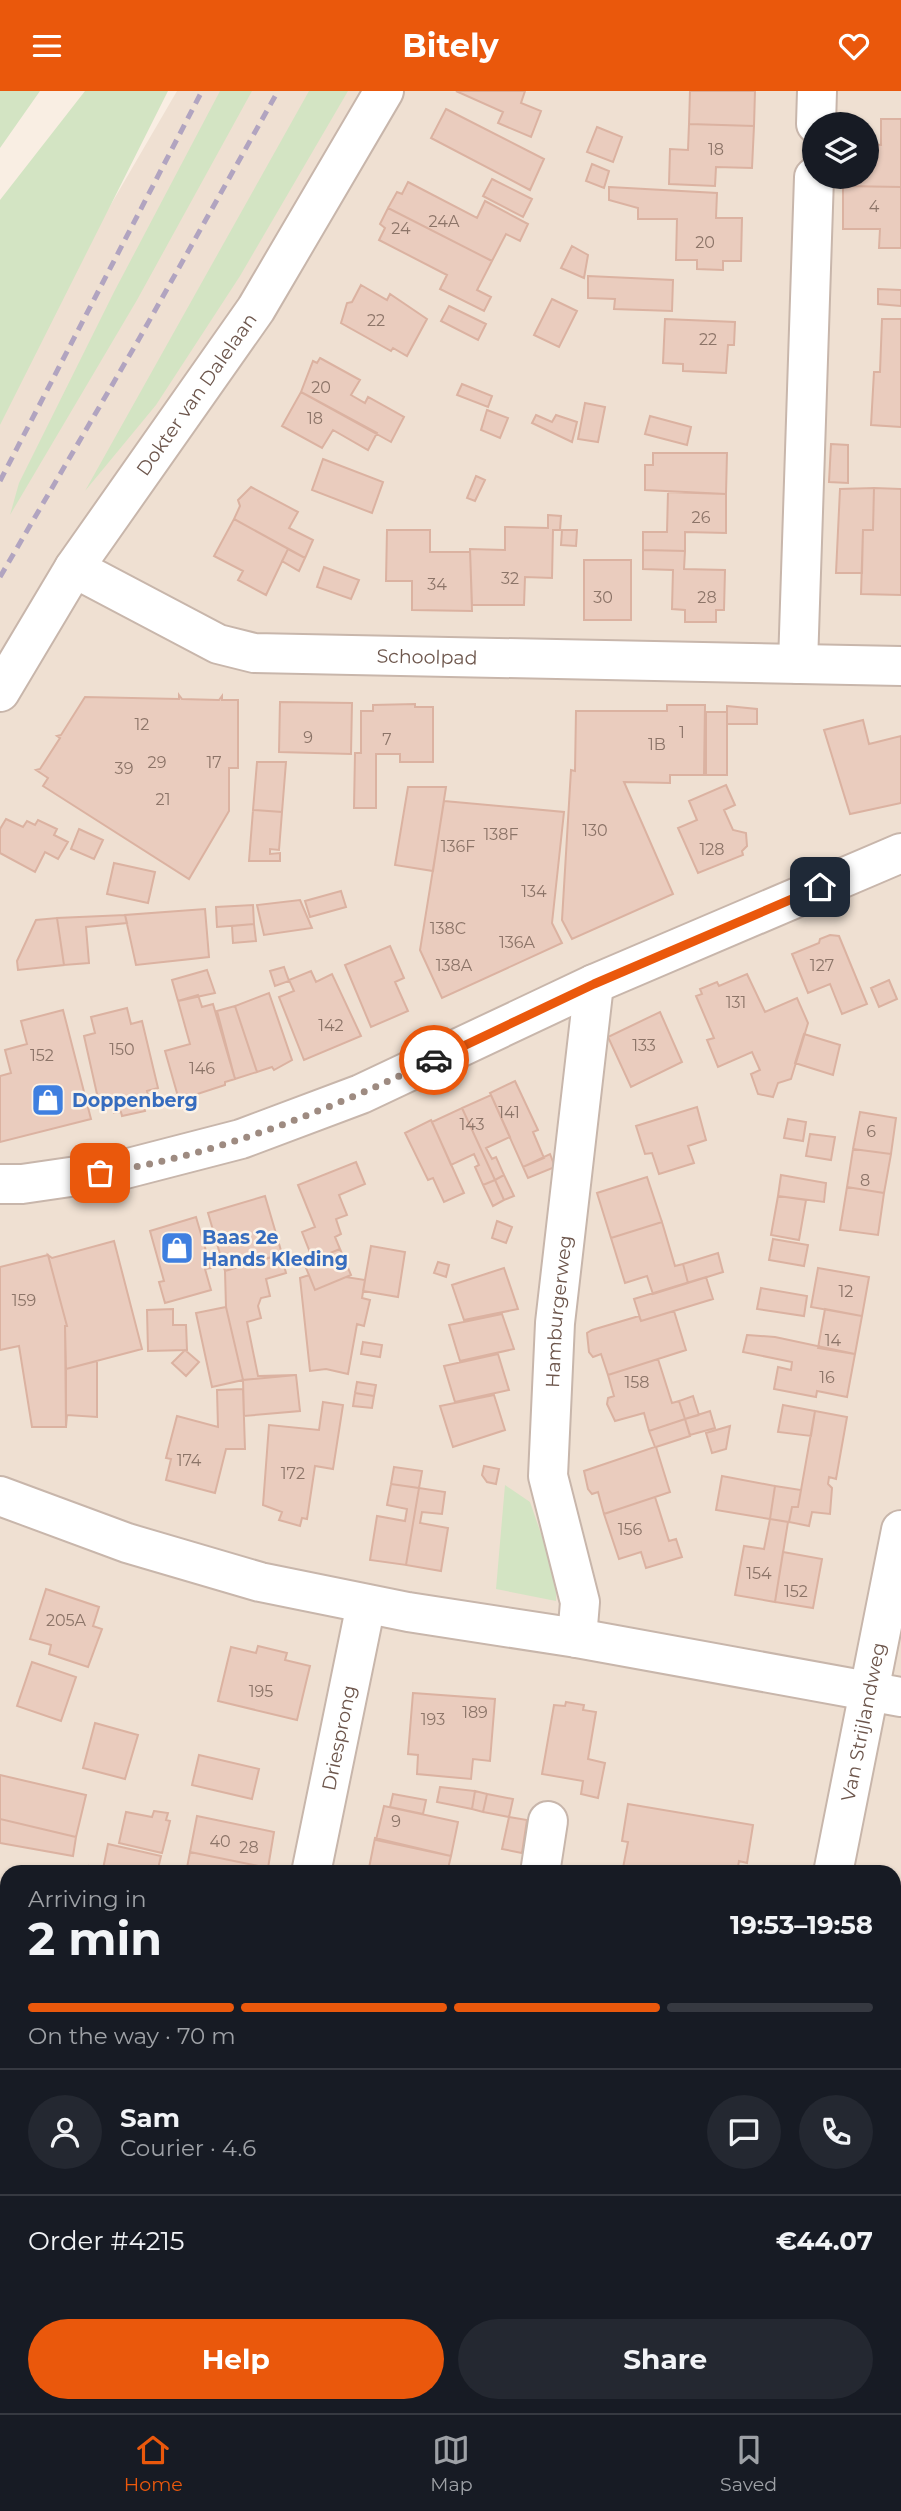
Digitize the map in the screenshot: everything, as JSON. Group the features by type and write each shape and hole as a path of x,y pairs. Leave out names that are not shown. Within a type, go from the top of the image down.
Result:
{"street":[{"name":"Dokter van Dalelaan","path":"0,692 74,568 256,309 384,91"},
{"path":"816,112 817,91"},
{"path":"798,663 814,189"},
{"name":"Schoolpad","path":"74,568 218,644 254,653 901,666"},
{"path":"0,1184 22,1184 125,1169 241,1139 362,1094 594,984 899,859"},
{"name":"Hamburgerweg","path":"578,1638 580,1602 548,1476 555,1323 594,984"},
{"path":"0,1496 127,1543 260,1582 366,1604 578,1638 886,1694"},
{"name":"Van Strijlandweg","path":"835,1865 886,1694 901,1530"},
{"name":"Driesprong","path":"313,1865 366,1604"},
{"path":"541,1865 548,1821"}],"shaded area":[{"path":"177,91 901,91 901,1865 0,1865 0,395"}],"green space":[{"path":"0,91 40,91 0,148"},
{"path":"85,91 168,91 0,425 0,200"},
{"path":"220,91 252,91 137,300 10,515 19,483 114,292"},
{"path":"309,91 348,91 240,276 156,405 85,491"},
{"path":"505,1485 530,1502 557,1580 556,1601 496,1589"}],"building":[{"path":"456,91 525,91 521,103 541,111 531,137 498,123 503,112"},
{"path":"690,91 755,91 754,126 689,124"},
{"path":"446,109 544,159 530,190 431,138"},
{"path":"881,119 901,119 901,187 879,187"},
{"path":"689,124 754,126 752,168 716,167 715,186 669,184 670,149 688,150"},
{"path":"597,127 622,137 613,162 587,152"},
{"path":"592,164 609,171 604,188 586,181"},
{"path":"492,179 532,199 523,217 483,196"},
{"path":"408,182 477,218 485,201 528,224 520,241 506,234 492,261 388,208 397,192 402,194"},
{"path":"609,187 717,193 716,218 742,218 741,261 723,261 723,270 697,269 697,260 676,260 677,219 638,219 638,208 609,200"},
{"path":"901,187 901,248 879,248 880,229 843,229 843,189"},
{"path":"388,208 492,261 477,290 491,297 484,311 440,289 447,275 379,240 385,228 380,224"},
{"path":"572,246 588,255 584,278 561,268"},
{"path":"588,276 673,280 672,311 614,309 615,299 588,298"},
{"path":"361,285 387,300 390,294 427,319 407,356 393,348 391,351 341,323 347,303 352,302"},
{"path":"878,289 901,290 901,306 878,304"},
{"path":"552,299 577,311 559,347 534,335"},
{"path":"449,306 486,324 478,340 441,321"},
{"path":"665,319 735,322 734,345 728,345 726,373 683,371 683,364 663,363"},
{"path":"882,319 901,319 901,427 871,425 874,372 880,372"},
{"path":"320,358 360,380 351,395 365,403 368,397 404,417 391,442 301,392 313,361 317,363"},
{"path":"462,384 492,396 488,407 457,395"},
{"path":"301,392 377,433 368,450 333,430 322,448 282,426"},
{"path":"585,403 605,407 598,442 578,439"},
{"path":"487,410 508,418 500,438 481,430"},
{"path":"536,415 552,422 556,415 577,422 572,442 532,423"},
{"path":"650,416 691,427 687,445 645,434"},
{"path":"831,444 848,445 848,483 829,482"},
{"path":"653,453 727,453 726,494 645,490 645,465 653,465"},
{"path":"323,459 383,482 372,513 312,490"},
{"path":"476,476 485,480 475,501 467,498"},
{"path":"251,487 298,512 289,528 313,540 305,558 234,519 240,506 238,500"},
{"path":"874,488 901,489 901,595 861,594 863,530 873,530"},
{"path":"874,488 873,530 863,530 862,573 836,573 840,489"},
{"path":"668,492 726,494 726,533 685,532 685,551 643,550 643,532 667,532"},
{"path":"548,515 561,516 560,530 553,530 552,578 525,577 524,605 472,605 470,549 505,550 505,527 548,528"},
{"path":"234,519 288,549 266,595 238,580 243,571 214,556"},
{"path":"387,530 430,530 430,552 470,552 470,549 472,611 412,610 412,581 386,581"},
{"path":"562,530 577,530 576,546 561,545"},
{"path":"288,549 305,558 299,571 282,561"},
{"path":"643,550 685,551 684,569 725,570 724,610 716,610 716,622 685,622 685,610 672,609 673,570 643,569"},
{"path":"584,560 631,560 631,620 584,620"},
{"path":"324,567 359,580 351,599 317,587"},
{"path":"179,695 182,699 219,700 222,696 222,700 238,700 238,768 229,768 229,811 189,879 43,786 48,778 36,770 40,769 60,738 57,736 61,735 85,697 179,699"},
{"path":"280,702 352,703 351,754 279,752"},
{"path":"415,704 415,707 433,707 433,762 400,762 400,754 376,754 376,808 354,808 355,753 361,753 361,711 373,711 373,705"},
{"path":"667,705 705,705 704,775 670,775 670,783 624,782 673,894 572,939 562,920 571,770 575,771 576,711 667,711"},
{"path":"727,706 757,709 757,724 727,724"},
{"path":"706,712 727,712 727,775 706,775"},
{"path":"863,720 869,744 901,736 901,803 850,814 824,730"},
{"path":"257,762 286,762 282,812 253,810"},
{"path":"726,785 735,805 724,810 733,830 746,833 747,846 742,851 743,855 698,873 678,828 697,820 689,801"},
{"path":"408,787 446,787 433,871 395,865"},
{"path":"444,801 564,812 552,923 562,943 442,998 420,950"},
{"path":"253,810 282,812 279,850 270,849 270,854 280,853 280,861 249,861"},
{"path":"6,819 23,827 27,821 35,825 38,820 57,829 54,835 68,842 58,859 45,852 35,872 0,853 0,829"},
{"path":"79,829 103,840 94,859 71,849"},
{"path":"114,863 155,872 148,903 107,894"},
{"path":"341,891 346,907 310,917 305,901"},
{"path":"300,900 312,928 264,935 257,905"},
{"path":"253,905 254,924 217,927 216,907"},
{"path":"205,909 209,957 136,965 125,915"},
{"path":"125,915 127,923 86,927 89,963 64,965 57,918"},
{"path":"57,918 64,965 18,970 17,961 36,920"},
{"path":"254,924 256,941 233,943 232,926"},
{"path":"830,935 839,936 867,1004 842,1014 830,984 808,993 792,954 819,943 820,939"},
{"path":"390,946 404,978 395,982 408,1011 371,1027 345,965"},
{"path":"284,967 289,981 275,986 270,971"},
{"path":"207,970 215,993 178,1001 172,980"},
{"path":"311,971 316,982 332,974 361,1036 304,1060 279,997 294,991 289,980"},
{"path":"747,974 765,1012 797,998 808,1023 791,1079 778,1083 773,1097 758,1094 751,1074 760,1070 752,1052 718,1067 707,1040 714,1038 696,996 702,994 700,989 717,982 719,986"},
{"path":"889,980 897,999 879,1007 871,988"},
{"path":"269,993 292,1060 274,1070 272,1067 257,1072 235,1006"},
{"path":"198,995 202,1007 213,1004 235,1079 225,1082 225,1085 179,1100 165,1051 190,1044 178,1001"},
{"path":"235,1006 257,1072 235,1079 217,1011"},
{"path":"127,1008 131,1024 142,1021 158,1088 147,1091 150,1105 144,1107 145,1111 122,1116 121,1112 114,1113 111,1100 99,1103 84,1036 95,1033 91,1017"},
{"path":"63,1010 91,1119 0,1142 0,1076 11,1073 5,1050 27,1044 21,1021"},
{"path":"660,1012 682,1062 631,1087 608,1037"},
{"path":"804,1034 840,1045 833,1075 795,1063"},
{"path":"515,1081 538,1130 533,1132 544,1158 523,1167 490,1093"},
{"path":"491,1095 510,1137 486,1148 492,1159 496,1157 504,1175 495,1180 462,1108"},
{"path":"697,1107 706,1140 688,1146 694,1163 659,1174 652,1153 645,1154 636,1126"},
{"path":"462,1108 495,1180 483,1185 475,1167 479,1165 474,1154 451,1165 432,1122"},
{"path":"860,1112 896,1118 891,1154 853,1149"},
{"path":"788,1119 806,1122 803,1141 784,1138"},
{"path":"431,1120 464,1193 444,1202 433,1178 428,1180 405,1133"},
{"path":"810,1134 835,1137 831,1160 806,1156"},
{"path":"853,1149 891,1154 884,1193 847,1187"},
{"path":"550,1154 555,1167 528,1178 523,1167"},
{"path":"356,1162 365,1184 339,1195 347,1215 336,1219 341,1234 335,1237 340,1249 313,1260 302,1232 315,1227 298,1185"},
{"path":"504,1175 514,1196 504,1200 495,1180"},
{"path":"781,1175 826,1183 824,1202 778,1196"},
{"path":"647,1177 662,1222 611,1238 597,1193"},
{"path":"495,1180 504,1200 493,1206 483,1185"},
{"path":"847,1187 884,1193 878,1235 840,1230"},
{"path":"265,1196 282,1254 225,1271 208,1213"},
{"path":"778,1196 806,1200 799,1240 771,1235"},
{"path":"196,1217 211,1268 205,1269 211,1290 165,1303 159,1282 164,1281 150,1231"},
{"path":"497,1221 512,1227 506,1243 492,1238"},
{"path":"662,1222 675,1266 683,1264 688,1283 653,1294 647,1276 625,1283 611,1238"},
{"path":"773,1239 808,1245 804,1266 769,1260"},
{"path":"114,1241 142,1349 66,1369 67,1326 48,1255 52,1258"},
{"path":"371,1246 405,1252 398,1297 363,1291"},
{"path":"340,1249 351,1275 315,1290 304,1263"},
{"path":"718,1253 723,1272 688,1283 683,1264"},
{"path":"281,1254 286,1273 266,1279 270,1296 261,1298 258,1306 261,1318 247,1322 258,1376 296,1375 243,1380 226,1307 225,1271"},
{"path":"48,1255 67,1326 66,1427 32,1427 19,1346 0,1350 0,1267"},
{"path":"438,1262 449,1265 446,1277 434,1273"},
{"path":"504,1268 518,1309 464,1320 452,1285"},
{"path":"818,1268 869,1277 862,1316 811,1307"},
{"path":"309,1275 315,1290 346,1277 365,1280 362,1298 370,1300 364,1326 357,1324 348,1374 326,1369 310,1371 300,1278"},
{"path":"706,1277 713,1299 641,1321 634,1299"},
{"path":"761,1288 807,1296 804,1316 757,1309"},
{"path":"226,1307 243,1380 212,1387 196,1313"},
{"path":"173,1309 173,1325 186,1325 187,1350 148,1351 147,1310"},
{"path":"825,1309 862,1316 855,1354 818,1348"},
{"path":"674,1311 686,1350 608,1375 601,1354 593,1357 589,1352 587,1333 592,1330 639,1316 641,1321"},
{"path":"502,1314 514,1349 460,1361 449,1325"},
{"path":"747,1335 775,1337 855,1354 847,1397 817,1391 816,1397 774,1389 778,1367 791,1370 792,1362 743,1352"},
{"path":"363,1342 382,1345 380,1357 361,1354"},
{"path":"185,1350 199,1362 186,1376 172,1363"},
{"path":"498,1354 509,1390 455,1402 444,1366"},
{"path":"658,1359 672,1403 679,1401 685,1419 649,1431 644,1413 615,1421 607,1404 608,1398 614,1396 608,1375"},
{"path":"97,1361 97,1417 67,1415 66,1427 66,1369"},
{"path":"296,1375 300,1411 244,1416 243,1380"},
{"path":"357,1382 376,1385 374,1396 355,1393"},
{"path":"243,1389 245,1449 226,1449 215,1493 166,1480 171,1459 166,1458 177,1416 218,1427 217,1390"},
{"path":"355,1393 374,1396 372,1408 353,1406"},
{"path":"494,1395 505,1430 453,1447 440,1406"},
{"path":"693,1396 699,1415 685,1419 679,1401"},
{"path":"323,1402 343,1405 333,1469 315,1466 307,1519 302,1518 300,1526 279,1520 282,1512 263,1505 269,1425 319,1430"},
{"path":"783,1405 815,1411 811,1436 778,1432"},
{"path":"710,1411 715,1428 690,1435 685,1419"},
{"path":"815,1411 847,1417 836,1479 829,1477 828,1484 832,1488 830,1514 812,1512 809,1526 789,1522 792,1507 798,1507"},
{"path":"685,1419 690,1436 656,1447 670,1492 604,1514 598,1492 592,1494 588,1489 584,1471 655,1447 649,1431"},
{"path":"730,1426 726,1449 712,1453 706,1433"},
{"path":"484,1466 499,1469 496,1484 487,1482 482,1475"},
{"path":"394,1467 422,1471 419,1488 391,1484"},
{"path":"722,1476 775,1486 770,1519 716,1510"},
{"path":"391,1484 419,1488 406,1565 370,1560 377,1516 405,1521 407,1509 387,1505"},
{"path":"775,1486 801,1490 798,1507 792,1507 789,1522 770,1519"},
{"path":"419,1488 445,1492 442,1514 422,1512 420,1523 448,1528 441,1571 406,1565"},
{"path":"655,1497 669,1541 676,1539 682,1557 646,1568 641,1552 619,1559 604,1514"},
{"path":"770,1519 788,1522 775,1602 735,1595 744,1546 764,1549"},
{"path":"783,1552 822,1559 813,1608 775,1602"},
{"path":"46,1589 99,1607 93,1626 102,1629 88,1667 49,1654 51,1645 30,1639"},
{"path":"258,1646 287,1653 285,1660 310,1666 297,1720 218,1701 231,1647 256,1653"},
{"path":"32,1662 76,1677 61,1721 17,1706"},
{"path":"413,1693 495,1699 490,1761 473,1759 471,1779 417,1774 418,1755 408,1754"},
{"path":"566,1702 584,1705 583,1710 596,1712 588,1759 605,1763 598,1798 581,1794 583,1781 542,1774 554,1705 565,1706"},
{"path":"95,1723 138,1735 125,1779 83,1768"},
{"path":"199,1755 259,1769 252,1799 192,1785"},
{"path":"0,1775 86,1795 76,1837 0,1819"},
{"path":"440,1787 475,1791 472,1809 437,1802"},
{"path":"475,1791 487,1794 483,1812 472,1809"},
{"path":"393,1794 426,1800 423,1814 390,1807"},
{"path":"487,1794 513,1799 509,1817 483,1812"},
{"path":"628,1804 753,1825 747,1863 739,1861 738,1865 624,1865 628,1842 622,1841"},
{"path":"384,1806 458,1822 451,1856 376,1840"},
{"path":"154,1811 168,1813 166,1820 170,1821 162,1853 119,1843 126,1812 152,1817"},
{"path":"197,1816 274,1832 268,1865 253,1865 190,1852"},
{"path":"509,1817 527,1820 522,1853 502,1849"},
{"path":"0,1819 76,1837 73,1856 0,1843"},
{"path":"375,1838 451,1856 449,1865 370,1865"},
{"path":"108,1844 161,1856 159,1865 104,1865"},
{"path":"190,1852 253,1865 188,1865"}],"railway":[{"path":"0,481 202,91"},
{"path":"0,577 139,339 278,91"}],"way so far":[{"path":"100,1173 241,1139 362,1094 434,1060"}],"place":[{"name":"Doppenberg","path":"48,1100"},
{"name":"Baas 2e Hands Kleding","path":"177,1248"}],"route":[{"path":"434,1060 594,984 820,887"}]}
